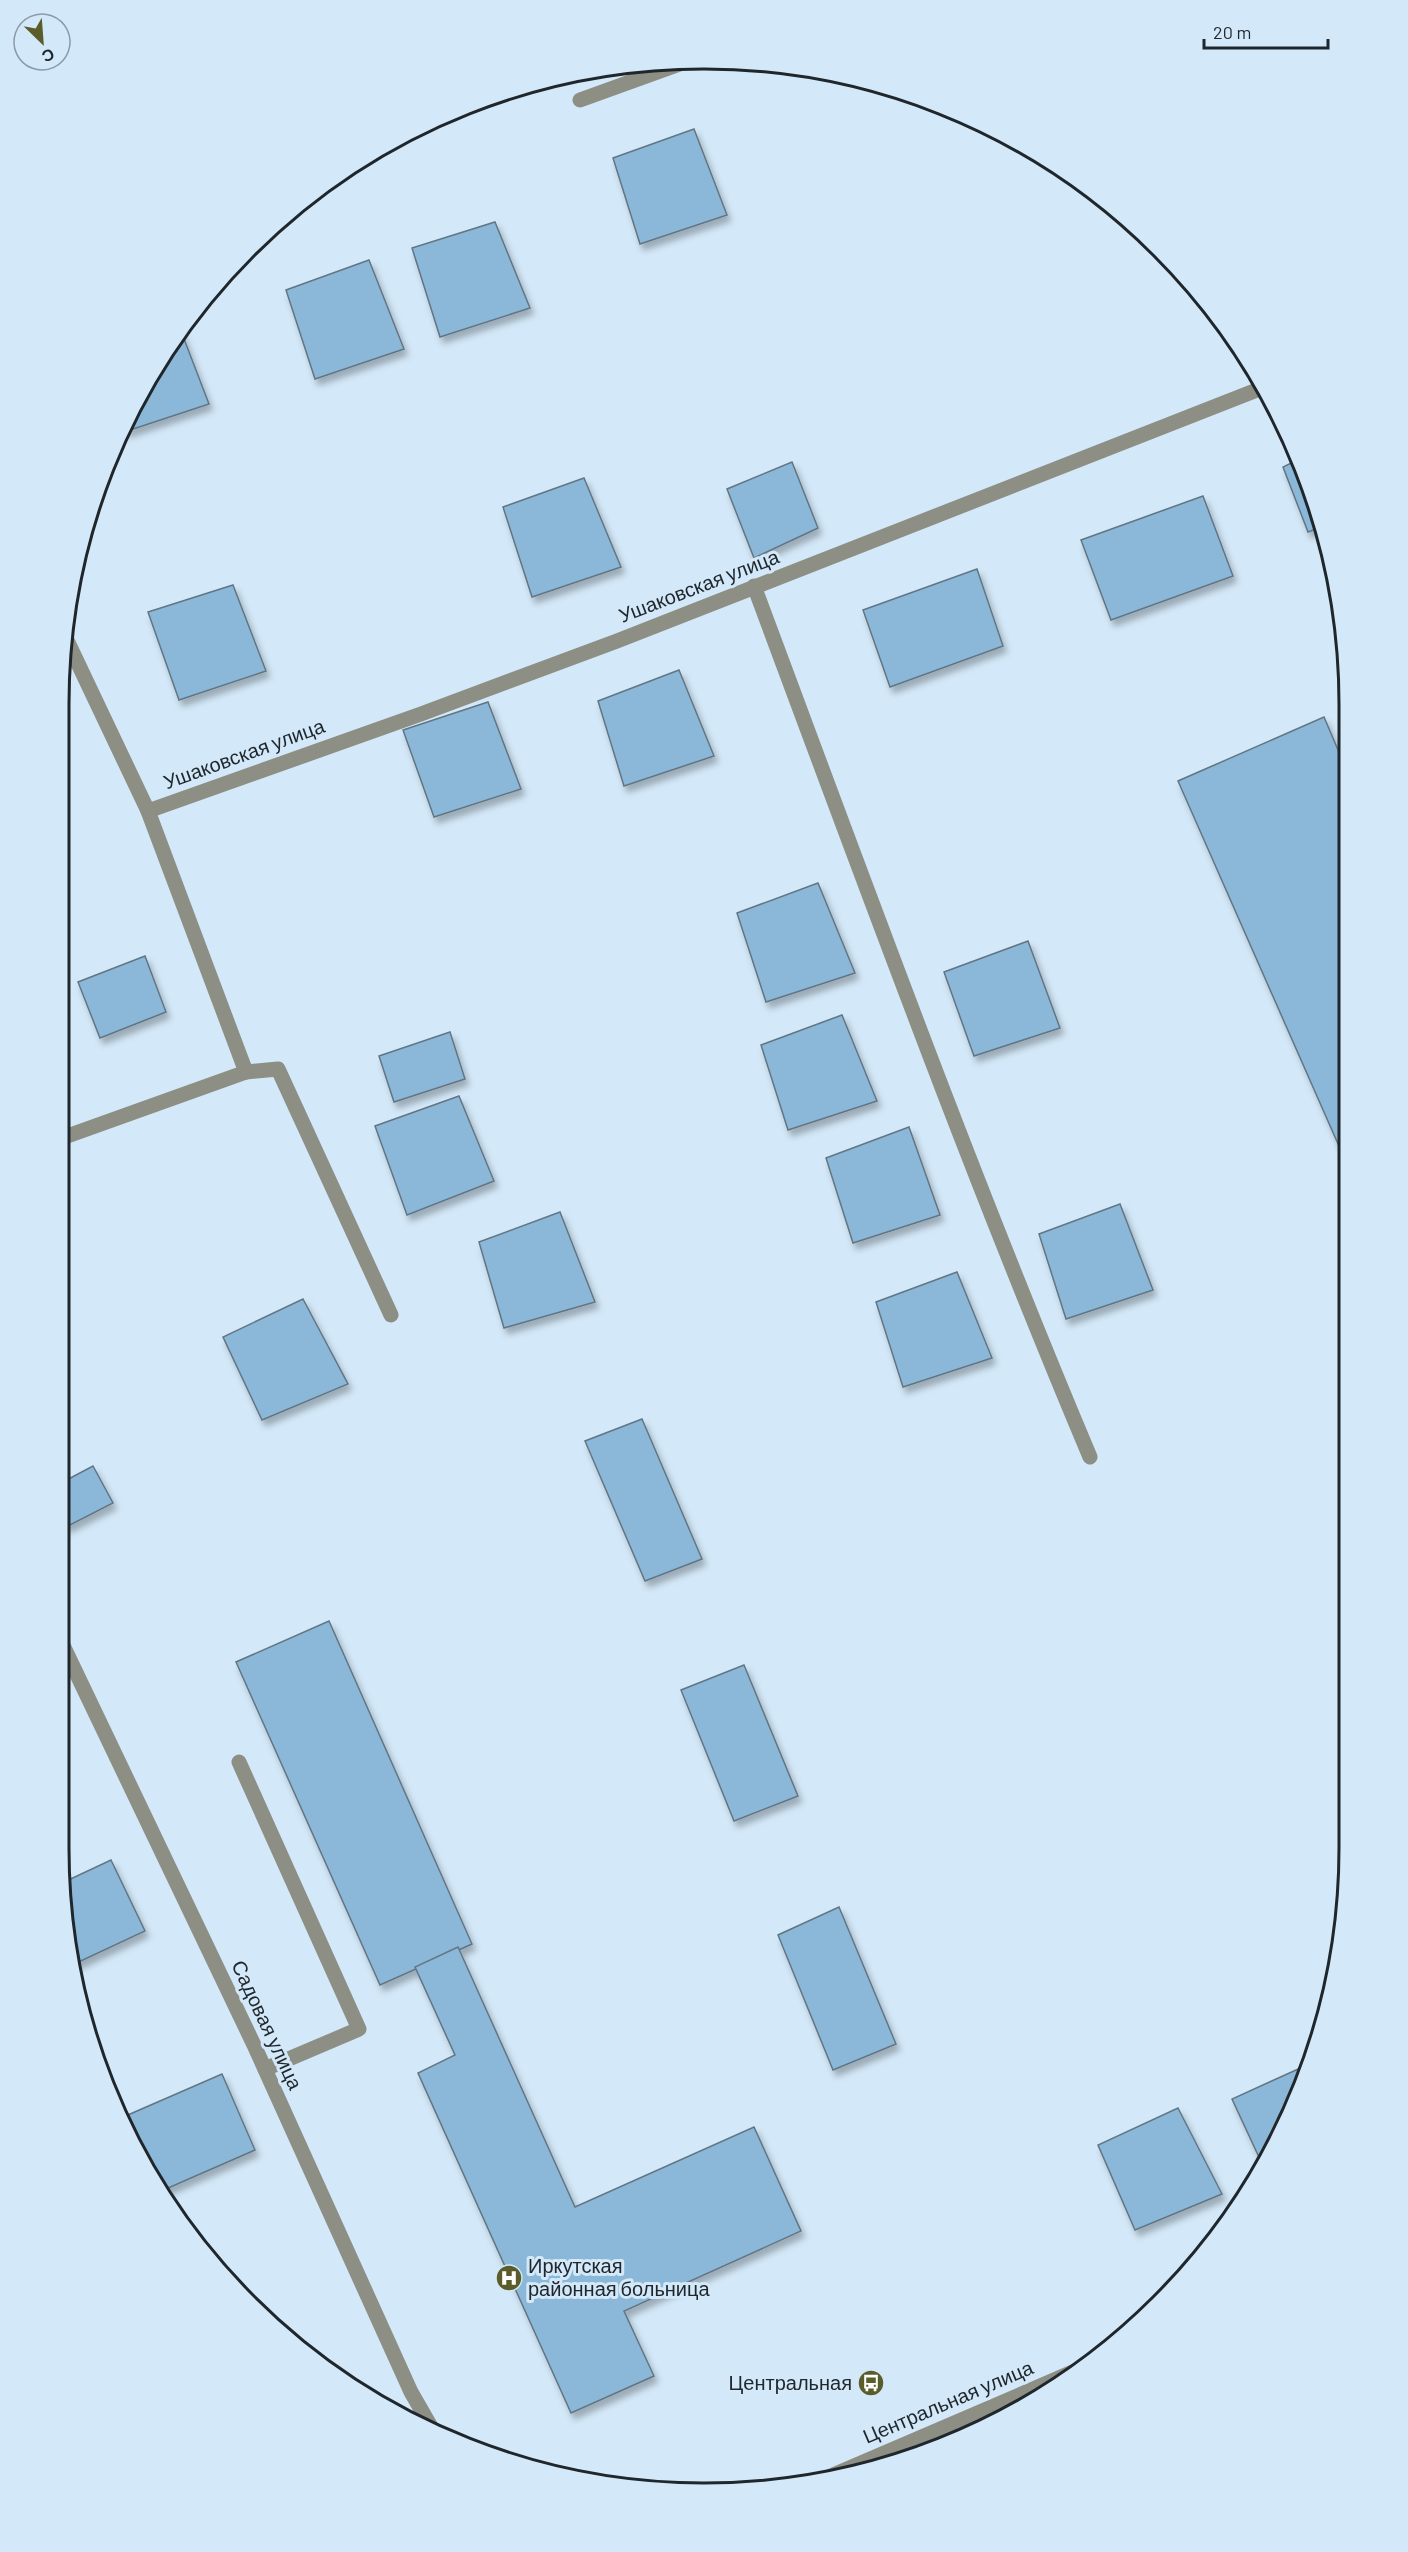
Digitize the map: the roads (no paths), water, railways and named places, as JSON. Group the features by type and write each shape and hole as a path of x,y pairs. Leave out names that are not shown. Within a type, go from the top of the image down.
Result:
{"street":[{"path":"580,100 663,70"},
{"name":"Ушаковская улица","path":"148,811 421,714 1256,390"},
{"path":"754,586 904,988 1037,1330 1090,1457"},
{"path":"71,649 148,811 246,1072"},
{"path":"69,1135 246,1072 278,1069 391,1316"},
{"name":"Садовая улица","path":"69,1658 265,2069 411,2392 427,2420"},
{"path":"239,1762 358,2029 265,2069"},
{"name":"Центральная улица","path":"863,2462 1042,2385"}],"place":[{"name":"Иркутская районная больница","path":"509,2278"},
{"name":"Центральная","path":"871,2383"}]}
